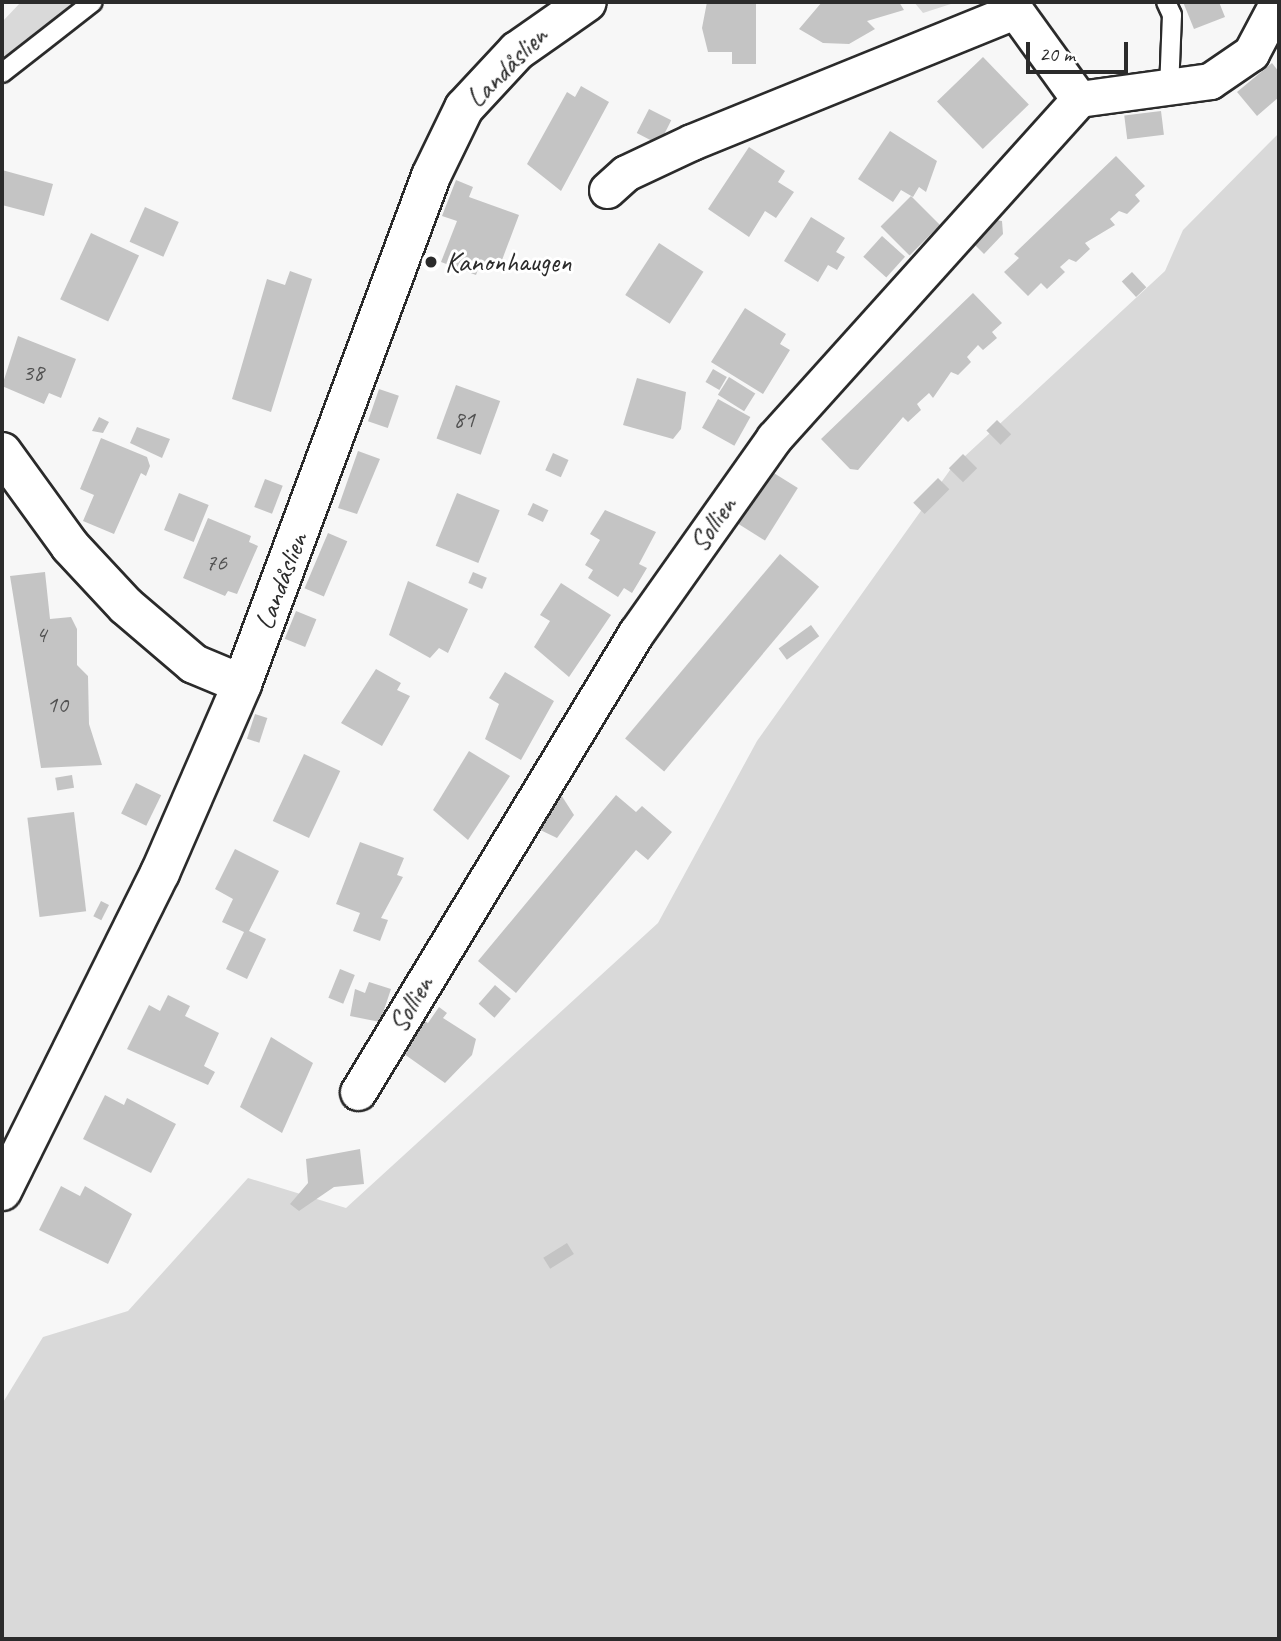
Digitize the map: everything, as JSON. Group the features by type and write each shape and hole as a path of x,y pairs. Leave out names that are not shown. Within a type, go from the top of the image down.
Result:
{"street":[{"name":"Landåslien","path":"2,1191 160,873 242,684 431,176 464,108 517,51 587,2"},
{"path":"607,190 626,173 692,142 1012,6 1079,99 1169,91 1210,81 1251,54 1278,2"},
{"name":"Sollien","path":"358,1092 636,633 774,438 1079,99"},
{"path":"2,452 70,546 126,606 194,664 242,684"}],"lane":[{"path":"2,74 93,2"},
{"path":"1166,2 1172,15 1169,91"}],"shaded area":[{"path":"21,2 93,2 2,73 2,22"},
{"path":"914,2 957,2 923,13"},
{"path":"1279,133 1279,1639 2,1639 2,1404 43,1337 128,1311 248,1178 346,1208 658,923 757,741 950,470 1165,271 1183,230"}],"building":[{"path":"707,2 756,2 756,64 732,64 732,52 708,52 702,28"},
{"path":"822,2 899,2 904,10 867,21 875,29 849,44 823,43 799,29"},
{"path":"1183,2 1219,2 1225,17 1194,29"},
{"path":"983,57 1029,104 983,149 937,101"},
{"path":"1272,63 1279,72 1279,97 1257,116 1237,92"},
{"path":"581,86 609,102 561,191 527,164 567,92 575,97"},
{"path":"649,109 671,120 659,144 637,133"},
{"path":"1161,111 1164,135 1127,139 1124,116"},
{"path":"890,131 937,161 926,192 919,187 913,197 901,190 893,202 858,179"},
{"path":"749,147 785,171 778,182 794,192 776,218 765,211 749,237 708,209"},
{"path":"1116,156 1145,186 1135,195 1140,201 1127,214 1119,211 1110,219 1115,225 1085,243 1090,249 1076,262 1069,259 1060,267 1065,272 1047,289 1041,283 1028,296 1004,272 1019,258 1014,254"},
{"path":"2,170 53,184 44,216 2,205"},
{"path":"456,180 473,187 469,197 519,215 499,268 481,261 476,275 441,262 457,221 442,216"},
{"path":"911,196 940,225 910,255 881,226"},
{"path":"145,207 179,222 163,257 130,242"},
{"path":"811,217 845,238 836,252 845,257 837,270 828,265 818,282 784,261"},
{"path":"983,218 1002,221 1003,234 984,254 966,236"},
{"path":"91,233 139,255 108,322 60,299"},
{"path":"882,236 905,257 886,278 863,257"},
{"path":"659,243 703,272 670,324 625,295"},
{"path":"290,271 312,279 271,412 232,399 267,279 285,285"},
{"path":"1132,272 1146,287 1136,297 1122,282"},
{"path":"973,293 1002,323 992,332 997,338 983,350 978,345 967,357 971,362 958,375 951,372 933,398 929,393 917,404 921,410 908,422 903,417 858,470 850,469 821,439"},
{"path":"745,308 786,334 780,344 790,350 763,394 711,362"},
{"path":"18,336 76,359 61,398 49,393 44,404 2,386"},
{"path":"713,369 727,377 719,390 706,382"},
{"path":"729,377 755,393 744,411 718,395"},
{"path":"637,378 686,392 681,429 673,439 623,425"},
{"path":"456,385 500,401 481,455 437,439"},
{"path":"379,389 399,396 388,428 368,421"},
{"path":"718,399 750,417 734,446 702,428"},
{"path":"800,414 813,427 792,448 779,435"},
{"path":"99,417 109,422 103,433 92,431"},
{"path":"997,420 1011,434 1001,445 986,431"},
{"path":"137,427 170,439 162,458 130,443"},
{"path":"101,438 147,457 150,466 146,476 141,473 114,534 83,521 94,495 80,489"},
{"path":"358,451 380,459 357,514 338,508"},
{"path":"553,453 569,460 561,477 545,470"},
{"path":"963,454 977,468 963,482 949,468"},
{"path":"769,470 798,488 765,541 736,523"},
{"path":"938,478 949,489 925,514 913,503"},
{"path":"265,479 283,486 272,514 254,507"},
{"path":"179,493 209,505 194,542 164,530"},
{"path":"457,493 500,510 478,563 436,546"},
{"path":"533,503 548,510 543,522 528,515"},
{"path":"605,510 656,532 639,564 647,568 632,593 624,588 618,597 588,578 593,570 585,565 600,540 590,534"},
{"path":"208,518 251,536 249,542 258,546 237,594 228,591 225,596 183,578"},
{"path":"328,533 347,541 324,596 305,588"},
{"path":"780,554 819,587 664,771 625,739"},
{"path":"45,572 50,619 71,617 77,629 77,665 88,676 89,724 102,765 41,768 10,576"},
{"path":"473,572 487,578 482,589 468,583"},
{"path":"408,581 468,609 448,653 439,648 430,658 389,635"},
{"path":"561,583 611,615 569,677 534,647 550,621 540,615"},
{"path":"296,611 316,619 305,647 285,639"},
{"path":"811,625 819,636 787,660 779,649"},
{"path":"376,669 401,683 397,690 410,696 382,746 341,723"},
{"path":"505,672 554,701 521,760 485,739 499,704 489,698"},
{"path":"255,714 267,718 259,743 247,739"},
{"path":"469,751 510,776 468,840 433,810"},
{"path":"304,754 340,771 309,838 273,821"},
{"path":"72,775 74,788 57,790 55,778"},
{"path":"136,783 161,795 146,826 121,814"},
{"path":"556,787 574,815 557,838 532,826"},
{"path":"616,795 636,812 642,806 672,832 648,860 636,850 516,993 478,961"},
{"path":"74,812 86,911 40,917 27,818"},
{"path":"360,842 404,858 397,875 403,877 381,918 388,920 380,941 353,931 360,913 336,904"},
{"path":"235,849 279,871 249,931 266,939 247,979 226,969 244,932 222,922 233,899 215,889"},
{"path":"101,901 109,905 101,920 93,916"},
{"path":"340,969 355,975 343,1004 328,998"},
{"path":"369,982 391,989 380,1022 350,1016 355,989 365,993"},
{"path":"495,985 511,999 494,1018 479,1004"},
{"path":"168,995 190,1006 185,1016 219,1033 204,1066 215,1072 208,1085 127,1049 149,1005 160,1011"},
{"path":"439,1007 447,1013 443,1018 476,1039 472,1055 445,1083 390,1044 412,1013 428,1023"},
{"path":"271,1037 313,1063 282,1133 240,1107"},
{"path":"105,1095 124,1105 127,1098 176,1124 151,1173 83,1139"},
{"path":"360,1149 364,1184 334,1187 299,1211 290,1204 308,1183 306,1159"},
{"path":"61,1186 80,1196 85,1186 132,1214 108,1264 39,1230"},
{"path":"567,1243 574,1254 550,1269 543,1258"}],"place":[{"name":"Kanonhaugen","path":"431,262"}]}
